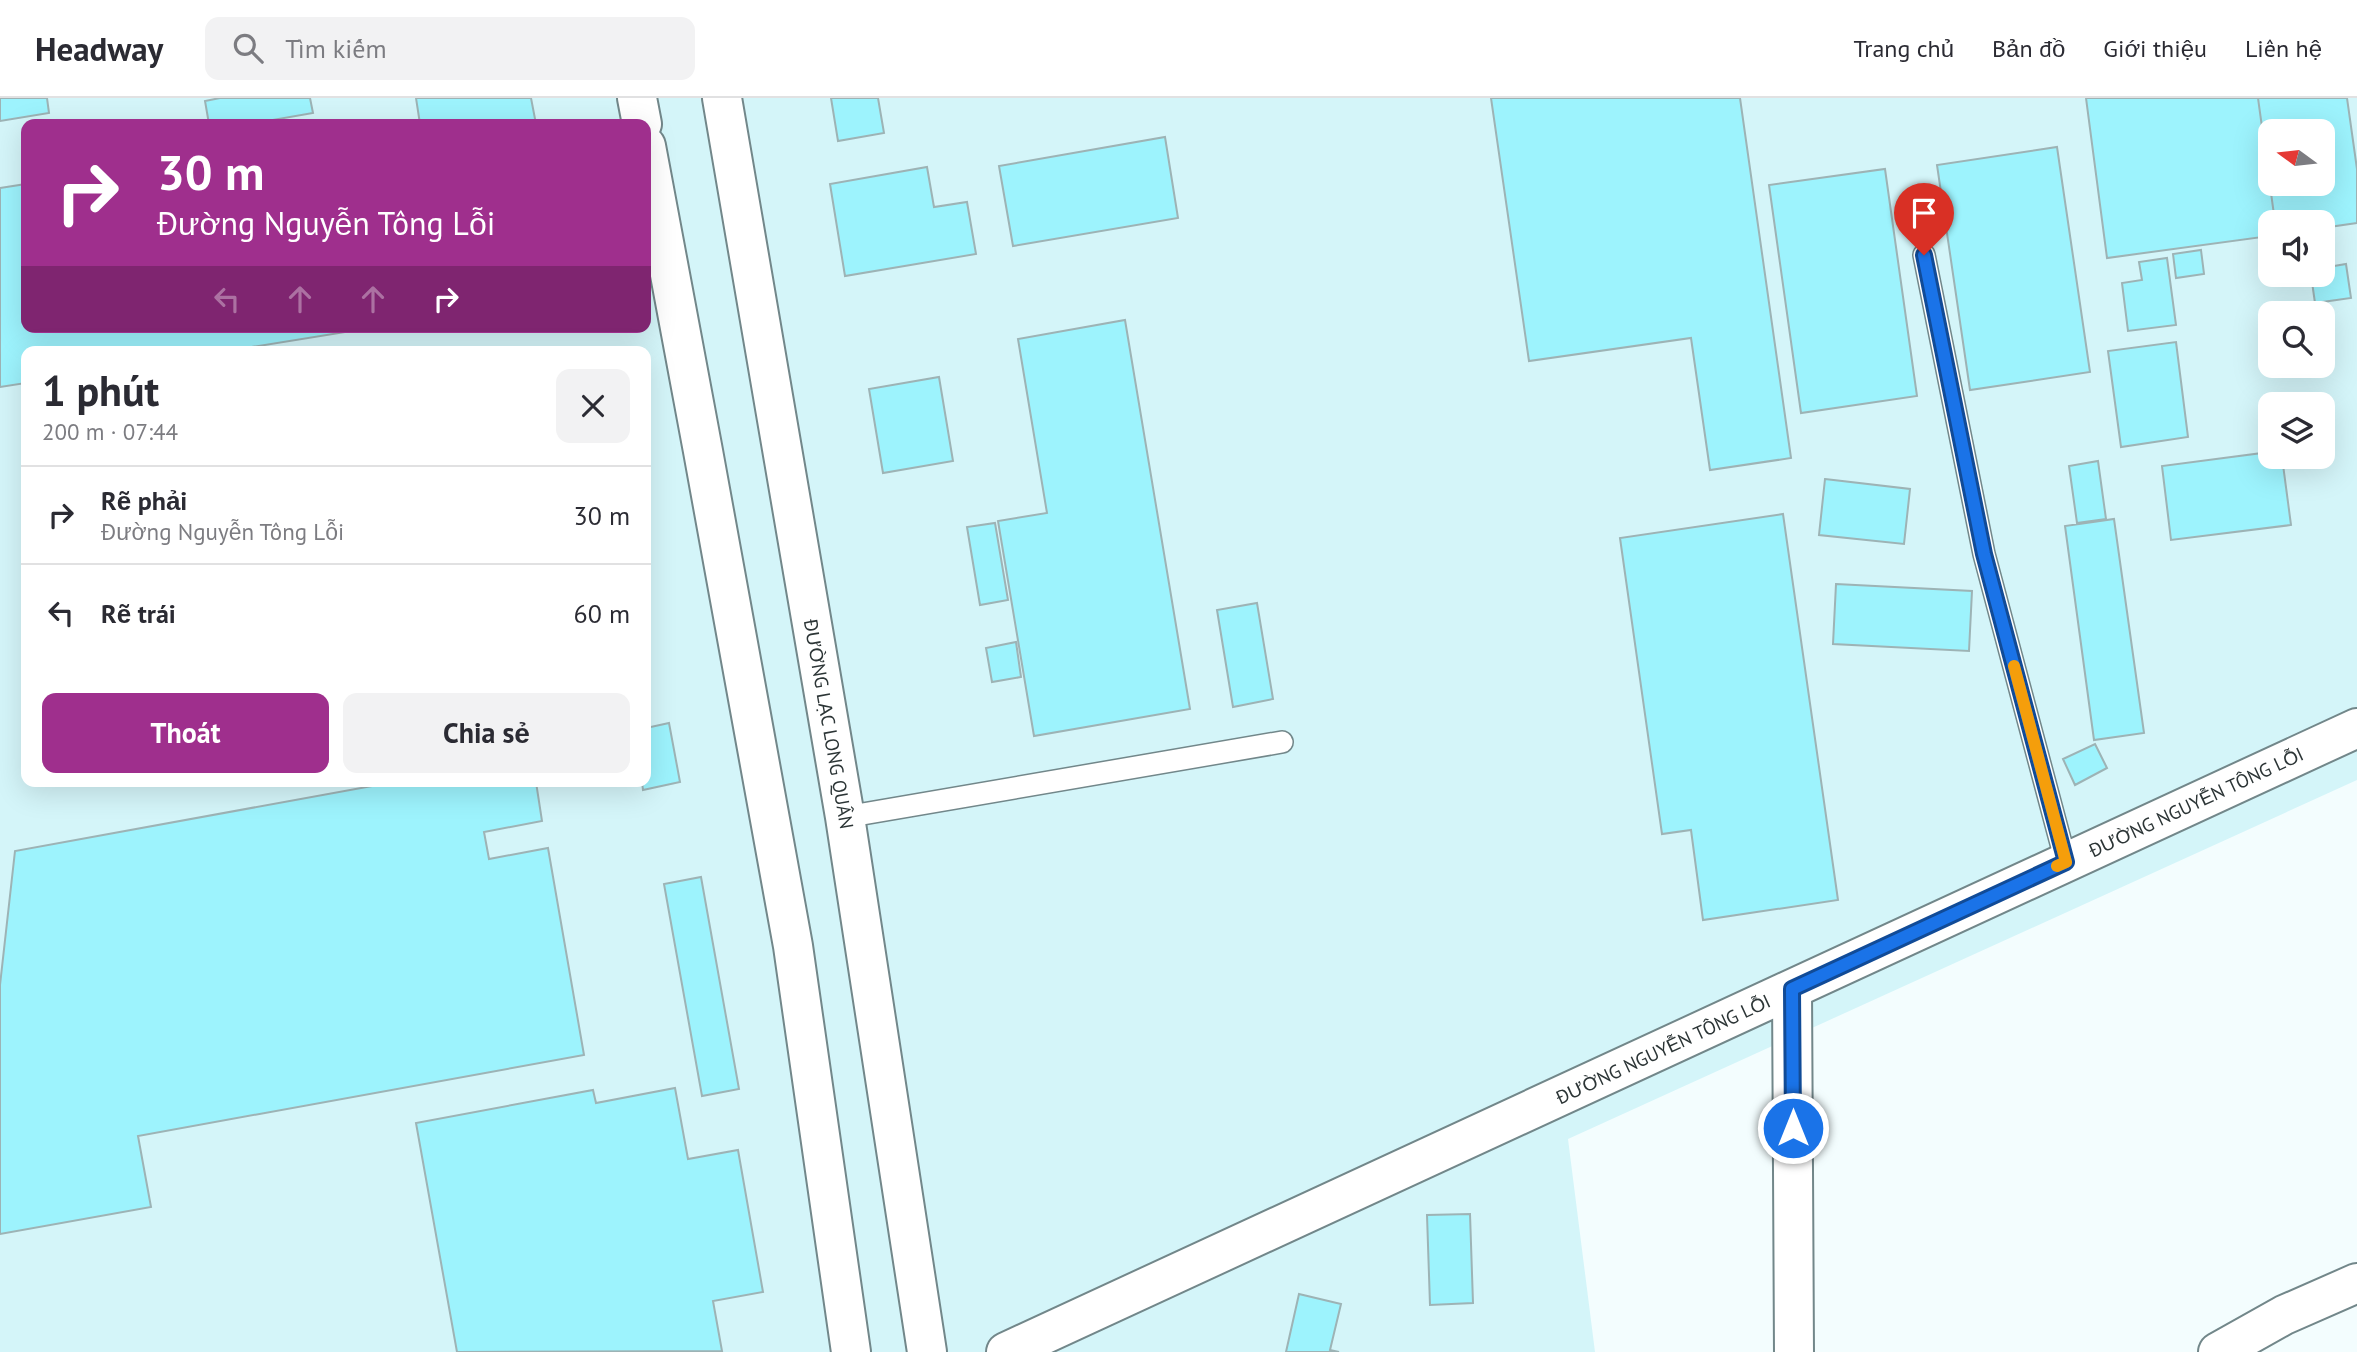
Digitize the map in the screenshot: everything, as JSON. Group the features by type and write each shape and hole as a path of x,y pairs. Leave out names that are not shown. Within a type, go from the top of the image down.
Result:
{"main road":[{"path":"637,98 641,119"},
{"name":"ĐƯỜNG LẠC LONG QUÂN","path":"722,98 845,817 927,1352"},
{"path":"651,172 793,946 852,1352"},
{"name":"ĐƯỜNG NGUYỄN TÔNG LỖI","path":"1006,1352 2357,728"},
{"path":"1792,989 1794,1352"},
{"path":"2218,1352 2284,1315 2357,1283"}],"lane":[{"path":"1924,255 1984,554 2066,862"},
{"path":"845,817 1282,742"}],"shaded area":[{"path":"0,98 2357,98 2357,780 1568,1139 1595,1352 0,1352"}],"building":[{"path":"0,98 47,98 49,113 0,121"},
{"path":"220,98 310,98 313,113 279,119 208,119 205,101"},
{"path":"416,98 531,98 535,119 419,119"},
{"path":"831,98 878,98 884,133 838,141"},
{"path":"1491,98 1740,98 1791,458 1710,470 1691,338 1529,361"},
{"path":"2086,98 2258,98 2261,119 2258,119 2258,196 2271,196 2273,210 2258,210 2258,238 2107,258"},
{"path":"2258,98 2347,98 2357,169 2357,223 2335,226 2335,210 2273,210 2271,196 2335,196 2335,119 2261,119"},
{"path":"1165,137 1178,218 1013,246 999,166"},
{"path":"2057,147 2090,372 1970,390 1937,165"},
{"path":"927,167 934,207 967,202 976,254 845,276 830,184"},
{"path":"1885,169 1917,396 1801,413 1769,185"},
{"path":"21,185 21,333 339,333 258,346 21,346 21,384 0,387 0,188"},
{"path":"2201,250 2204,274 2176,278 2173,254"},
{"path":"2167,258 2176,325 2128,331 2122,283 2142,280 2139,262"},
{"path":"2346,264 2351,298 2315,301 2313,287 2335,287 2335,266"},
{"path":"1125,320 1190,709 1034,736 998,521 1047,513 1018,339"},
{"path":"2176,342 2188,437 2121,447 2108,351"},
{"path":"939,377 953,461 883,473 869,389"},
{"path":"2258,454 2258,469 2284,469 2291,525 2171,540 2162,466"},
{"path":"2098,461 2106,519 2077,523 2069,466"},
{"path":"1825,479 1910,489 1904,544 1819,535"},
{"path":"1783,514 1838,900 1703,920 1691,830 1662,834 1620,538"},
{"path":"2114,519 2144,733 2094,740 2065,526"},
{"path":"995,523 1008,600 980,605 967,527"},
{"path":"1836,584 1972,591 1969,651 1833,644"},
{"path":"1257,603 1273,699 1233,707 1217,610"},
{"path":"1016,642 1021,677 992,682 986,648"},
{"path":"669,723 680,782 643,790 643,787 651,787 651,727"},
{"path":"2095,744 2107,768 2075,785 2063,759"},
{"path":"367,787 537,787 542,821 484,832 489,859 548,848 584,1055 138,1136 151,1207 0,1234 0,985 15,851"},
{"path":"701,877 739,1089 702,1096 664,884"},
{"path":"675,1088 688,1159 738,1150 763,1292 713,1301 722,1351 457,1352 416,1123 593,1090 596,1103"},
{"path":"1470,1214 1473,1303 1430,1305 1427,1215"},
{"path":"1299,1294 1341,1304 1330,1350 1339,1352 1286,1352"}],"slow traffic":[{"path":"2014,666 2066,862 2057,866"}],"route":[{"path":"1793,1128 1792,989 2066,862 1984,554 1924,255"}]}
